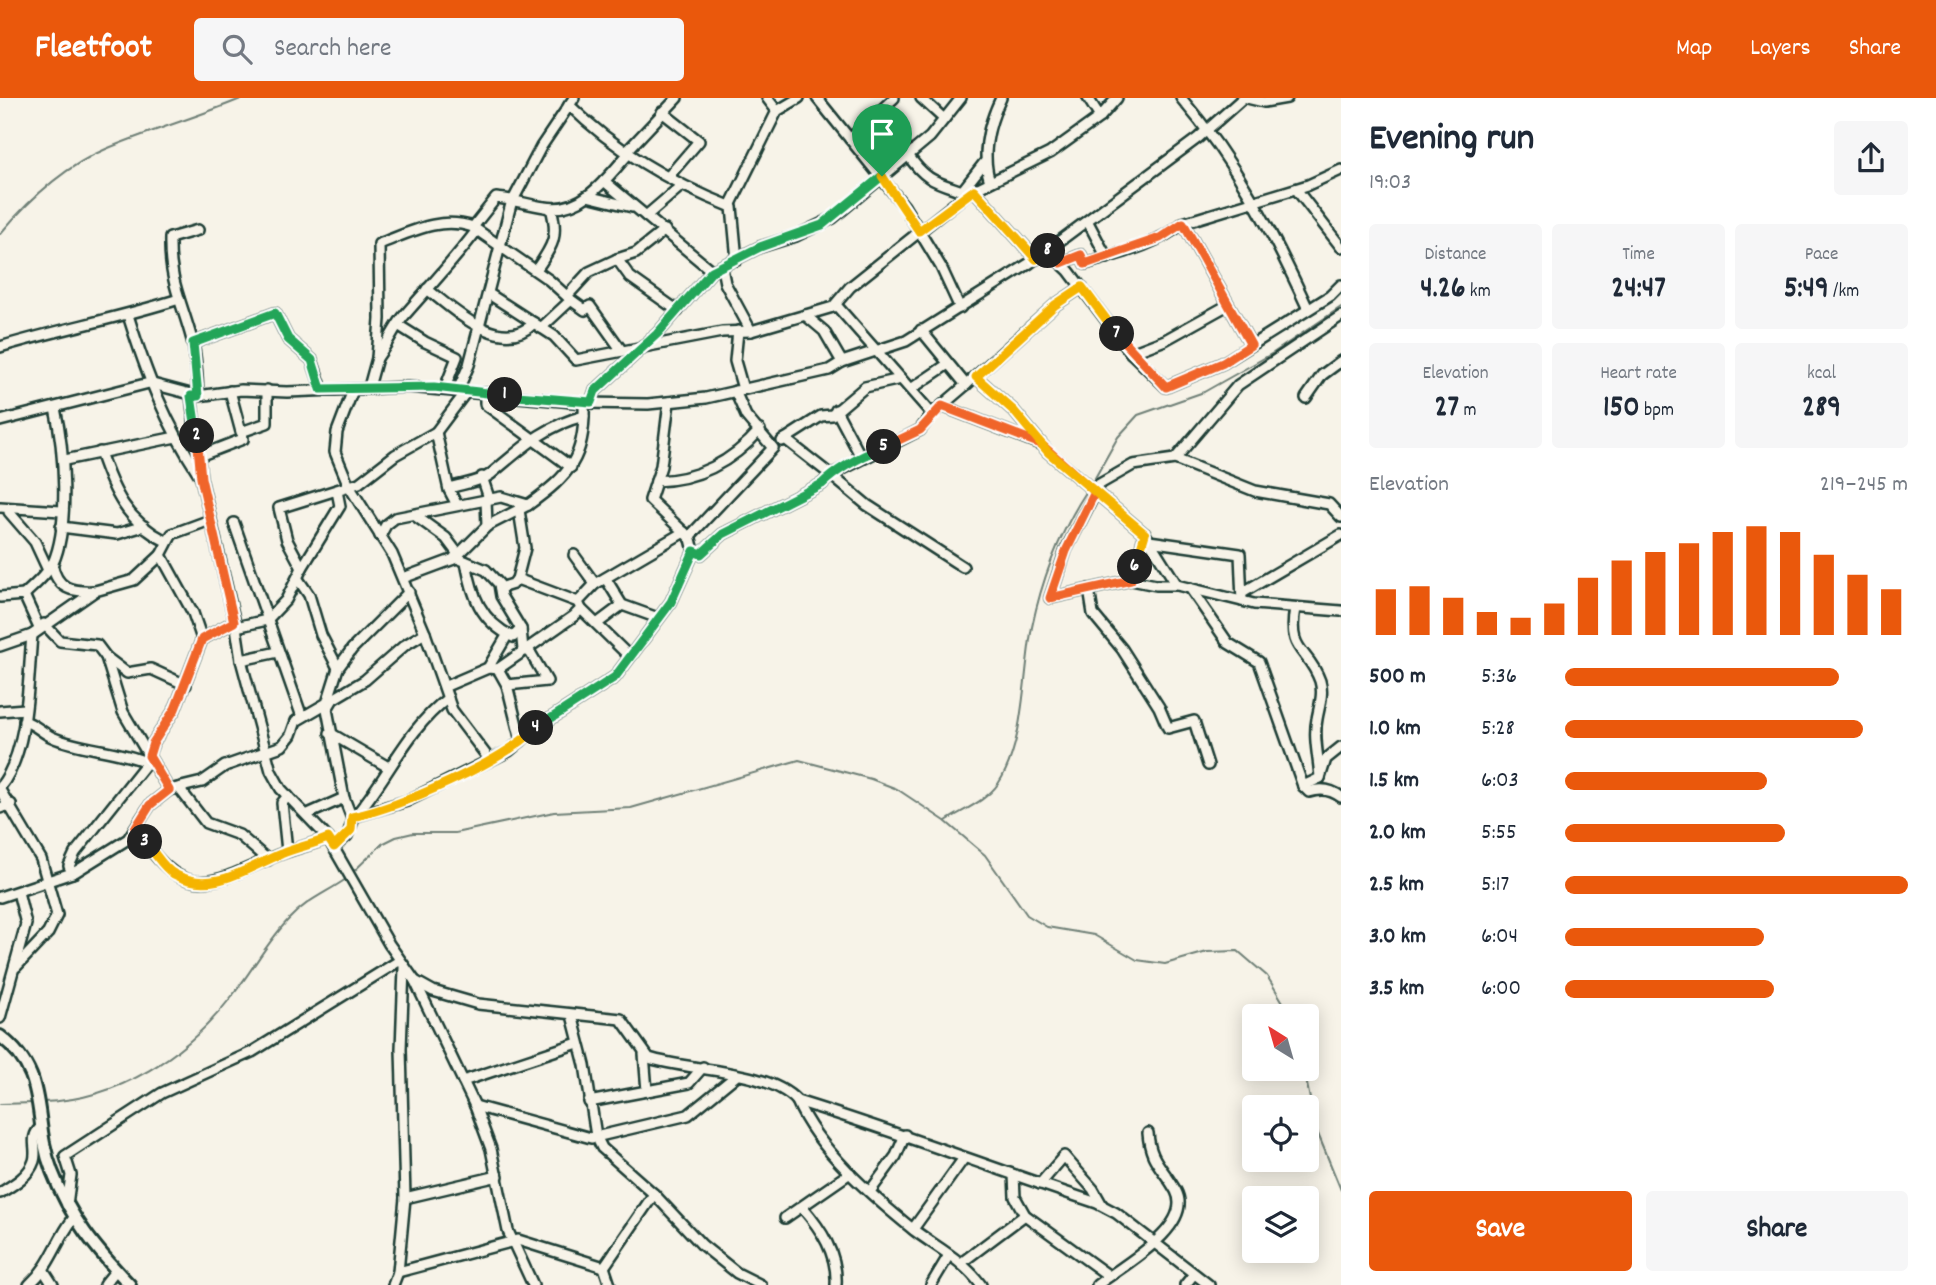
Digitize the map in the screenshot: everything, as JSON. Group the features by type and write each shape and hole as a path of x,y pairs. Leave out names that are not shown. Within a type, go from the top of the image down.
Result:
{"main road":[{"path":"0,1036 22,1055 33,1074 40,1122 51,1168 74,1219 131,1285"}],"street":[{"path":"377,358 387,348 398,325 456,259 496,198 514,199 551,208 574,203 587,196 604,181 677,98"},
{"path":"767,98 777,111"},
{"path":"737,260 730,206 777,111 799,98"},
{"path":"817,98 882,176 941,267 960,308"},
{"path":"850,139 894,98"},
{"path":"921,98 944,119"},
{"path":"402,578 457,555 487,526 523,508 556,485 571,467 584,429 588,402 595,391 642,349 712,271 760,247 822,225 930,137 961,98"},
{"path":"1088,98 1100,117"},
{"path":"489,294 563,343 576,360 738,331 751,331 805,315 836,304 850,287 968,191 1050,153 1100,117 1118,98"},
{"path":"1181,98 1238,172 1256,202 1308,309"},
{"path":"0,421 149,383 195,396 230,391 353,390 369,387 445,388 588,402 669,402 829,370 842,362 906,341 1036,259 1207,132 1242,99 1264,102 1287,98"},
{"path":"968,191 984,163 997,99"},
{"path":"302,568 288,541 279,508 359,483 395,456 436,432 462,391 514,199 541,147 572,102 593,128 628,152 681,186 730,206"},
{"path":"662,112 699,141 668,177"},
{"path":"908,155 920,173 931,182 968,191 1036,259"},
{"path":"984,163 990,182"},
{"path":"1061,263 1081,255 1085,264 1107,258 1160,238 1183,223 1296,189 1341,170"},
{"path":"604,181 712,271"},
{"path":"646,216 681,186"},
{"path":"1296,189 1341,247"},
{"path":"587,196 637,208"},
{"path":"536,270 549,252 557,228 551,208"},
{"path":"369,387 377,358 380,319 379,244 439,222 455,221 475,229 536,270 585,310 590,306 622,351"},
{"path":"1088,222 1107,258"},
{"path":"1183,223 1251,345"},
{"path":"198,230 170,237 169,265 193,343 201,478 241,660 265,751 275,781 328,838 402,965 415,981 475,1107 498,1176 505,1220 533,1285"},
{"path":"427,289 478,330 527,330 538,325 569,298 589,272 636,253 664,230"},
{"path":"1048,251 1082,287 1131,353 1166,387 1223,363 1341,285"},
{"path":"617,259 630,277 678,311"},
{"path":"722,268 725,283 751,331"},
{"path":"669,402 662,466 650,500 687,535 694,551 701,554 723,534 822,484 831,475 861,457 920,430 932,414 1055,305 1082,287"},
{"path":"0,347 75,325 128,315 179,299"},
{"path":"836,304 932,414"},
{"path":"1131,353 1166,340 1228,305"},
{"path":"193,343 275,313 288,339 312,360 321,389"},
{"path":"128,315 149,383 176,437 201,478"},
{"path":"805,315 824,331 842,362"},
{"path":"1175,459 1238,385 1341,316"},
{"path":"398,325 457,357 445,388"},
{"path":"921,330 966,385"},
{"path":"738,331 735,361 746,416 773,448"},
{"path":"1306,398 1322,375 1341,361"},
{"path":"911,389 948,364"},
{"path":"976,377 1014,411 1041,444 1147,538 1177,584"},
{"path":"446,686 493,669 559,629 595,584 687,535 785,439 821,416 832,415 865,387 901,379"},
{"path":"242,431 267,423 267,390"},
{"path":"353,390 337,432 335,452 349,486 380,536 409,592 446,686 448,698 461,724 489,759"},
{"path":"199,456 243,439 230,391"},
{"path":"485,393 485,404 571,467"},
{"path":"942,406 1041,444"},
{"path":"0,597 23,595 50,567 61,527 65,460 55,408"},
{"path":"836,410 861,457"},
{"path":"449,488 489,475 501,462 533,439 584,416"},
{"path":"656,481 694,476 720,466 760,430"},
{"path":"436,432 449,488 457,505"},
{"path":"65,460 176,437"},
{"path":"785,439 867,505 963,567"},
{"path":"100,452 118,500 145,526 166,541"},
{"path":"1341,517 1329,504 1255,491 1175,459 1133,465 1093,491 1066,551 1050,598 1131,580 1156,585 1177,584 1295,608 1341,611"},
{"path":"482,478 487,499 487,526"},
{"path":"202,639 235,625 268,620 286,600 302,568 341,506 337,491"},
{"path":"380,536 386,525 396,518 487,499 501,497 523,508"},
{"path":"500,588 513,584 517,579 525,548 523,508"},
{"path":"5,511 61,511"},
{"path":"5,511 34,542 59,583 68,590 95,591 134,580 161,555 172,534 210,520"},
{"path":"414,515 446,538 457,555 466,562 486,570 500,588 521,629 523,650"},
{"path":"234,523 302,717"},
{"path":"61,527 117,534 145,526"},
{"path":"1242,597 1341,535"},
{"path":"1131,580 1147,538"},
{"path":"1147,538 1240,554 1242,597"},
{"path":"354,816 407,801 509,751 615,677 671,602 694,551"},
{"path":"72,873 69,866 75,853 148,759 186,685 202,639 192,613 161,555"},
{"path":"574,555 595,584"},
{"path":"466,562 473,598 500,630 513,636 521,629"},
{"path":"298,579 309,595 321,635 338,668"},
{"path":"517,579 579,606 629,656"},
{"path":"606,579 622,606 658,618"},
{"path":"1190,588 1228,643 1259,662 1303,786 1309,792 1318,789 1333,791 1341,796"},
{"path":"1089,589 1093,614 1122,649 1160,707 1168,728 1194,721 1208,765"},
{"path":"0,646 38,629 95,591"},
{"path":"354,816 344,798 327,719 338,668 352,649 409,592"},
{"path":"16,967 48,933 57,915 41,859 0,788 9,776 24,721 38,629 23,595"},
{"path":"598,624 622,606"},
{"path":"1295,608 1291,630 1296,646 1320,681 1322,697 1315,737 1320,778"},
{"path":"38,629 60,641 97,645 106,657 127,673 151,669 186,685"},
{"path":"0,897 72,873 128,839 150,805 169,790 202,782 225,766 282,746 302,717 327,703 331,697 365,680 405,645 425,633"},
{"path":"493,669 508,634"},
{"path":"507,685 547,681 530,652 523,650"},
{"path":"241,660 278,652"},
{"path":"106,657 124,712 148,759 169,790"},
{"path":"493,669 507,685 521,741"},
{"path":"334,847 351,830 354,816 374,794 388,767 413,732 448,698"},
{"path":"0,711 25,709"},
{"path":"318,709 327,719"},
{"path":"24,721 34,724 54,738 148,759"},
{"path":"330,733 388,767"},
{"path":"1303,786 1320,778 1326,759 1341,747"},
{"path":"179,788 206,822 239,835 268,860"},
{"path":"288,796 282,803 288,851"},
{"path":"308,814 344,798"},
{"path":"0,808 11,804"},
{"path":"135,829 164,865 190,880 208,882 227,879 288,851 328,838"},
{"path":"0,1018 26,924 18,892"},
{"path":"393,1285 398,1272 405,1198 402,965"},
{"path":"67,1205 71,1175 65,1156 89,1138 162,1093 252,1052 402,965"},
{"path":"415,981 433,992 478,1004 621,1019 644,1054 657,1061 703,1067 788,1091 797,1101 816,1136 850,1173 913,1229 961,1263 981,1285"},
{"path":"572,1015 585,1065 596,1136 612,1159 654,1194 702,1245 737,1273 761,1285"},
{"path":"463,1082 578,1043"},
{"path":"644,1054 647,1091"},
{"path":"589,1102 690,1083 703,1067"},
{"path":"475,1107 591,1138 688,1115 737,1075"},
{"path":"797,1101 905,1135 1103,1206 1209,1285"},
{"path":"0,1193 25,1175 33,1164 33,1137 40,1122"},
{"path":"1097,1285 1155,1243 1177,1218 1178,1194 1149,1152 1148,1133"},
{"path":"871,1190 896,1156 905,1135"},
{"path":"1040,1184 1063,1156 1093,1189 1103,1206"},
{"path":"913,1229 964,1158"},
{"path":"785,1219 850,1173"},
{"path":"1014,1175 1015,1197 1025,1215 1109,1276"},
{"path":"405,1198 498,1176"},
{"path":"604,1267 654,1194"},
{"path":"802,1207 830,1249 836,1285"},
{"path":"961,1263 1025,1215"},
{"path":"29,1285 44,1271 74,1219"},
{"path":"398,1272 513,1241 528,1241 604,1267"},
{"path":"931,1285 950,1255"},
{"path":"604,1267 610,1285"},
{"path":"104,1285 116,1270"},
{"path":"44,1271 53,1285"},
{"path":"1185,1285 1194,1274"}],"waterway":[{"path":"0,234 48,186 91,156 243,98"},
{"path":"1091,485 1118,437 1138,415 1204,392 1273,353 1341,307"},
{"path":"946,821 987,795 998,784 1007,768 1018,729 1032,627 1041,591 1061,538 1088,489"},
{"path":"352,873 382,844 396,837 413,833 455,833 554,812 631,808 799,760 871,779 897,789 945,821 985,855 1027,915 1047,927 1094,935 1137,960 1165,964 1207,952 1238,951 1267,976 1284,1004"},
{"path":"43,1102 98,1093 124,1083 172,1055 214,1017 295,913 346,879"},
{"path":"1307,1082 1316,1129 1341,1190"},
{"path":"0,1104 34,1103"}],"route":[{"path":"882,176 822,225 760,247 712,271 657,334 595,391 591,402 434,387 321,389 312,360 288,339 281,330 275,313 193,343 198,396 191,396 201,478 234,622 202,639 175,709 153,743 149,756 169,790 150,805 135,829 164,865 172,873 190,880 208,882 227,879 288,851 328,838 334,847 351,830 354,821 352,817 407,801 509,751 536,728 615,677 671,602 694,551 701,554 723,534 771,507 822,484 831,475 861,457 920,430 942,406 1041,444 1095,492 1066,551 1050,598 1131,580 1145,534 1099,496 1075,476 1048,452 1041,444 1014,411 976,377 1055,305 1082,287 1131,353 1166,387 1223,363 1251,345 1183,223 1171,233 1120,254 1085,264 1081,255 1061,263 1048,251 1036,259 974,190 919,231 882,176"}]}
